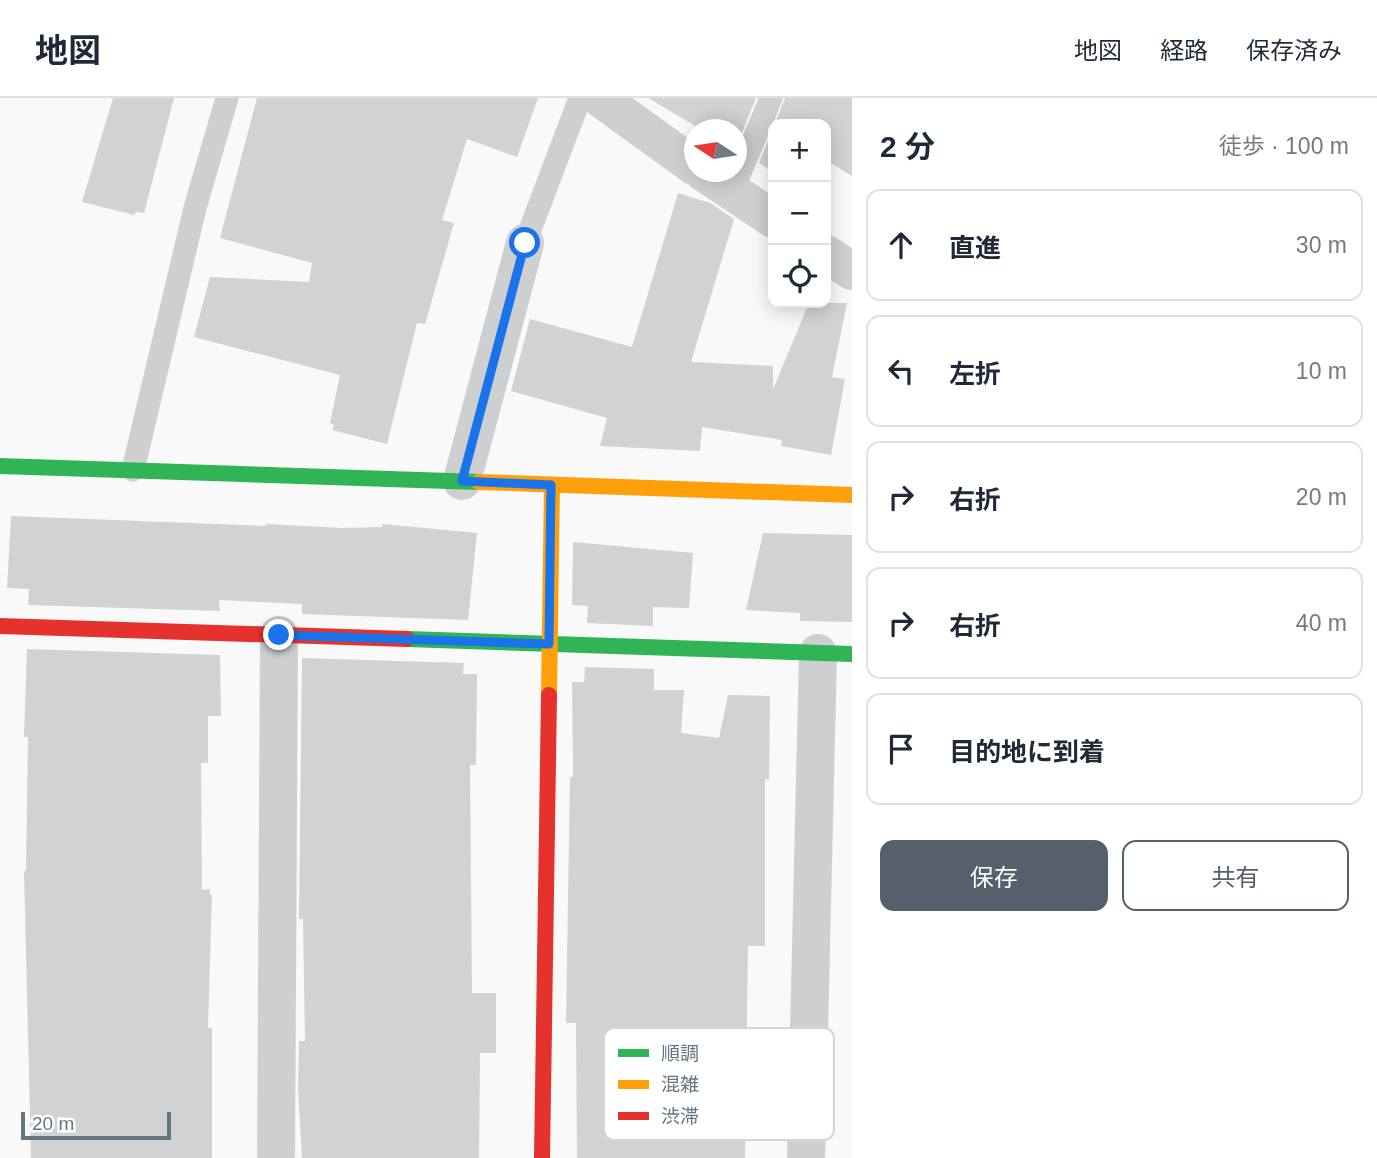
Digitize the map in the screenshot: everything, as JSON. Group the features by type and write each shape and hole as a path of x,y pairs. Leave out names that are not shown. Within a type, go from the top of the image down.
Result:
{"street":[{"path":"600,98 684,158"},
{"path":"717,182 768,216"},
{"path":"462,481 525,243"},
{"path":"831,257 852,271"},
{"path":"0,466 852,495"},
{"path":"542,1158 551,485"},
{"path":"0,626 835,654 813,1028"},
{"path":"276,1158 279,635"},
{"path":"806,1158 807,1140"}],"lane":[{"path":"134,470 195,208 227,98"},
{"path":"525,243 580,98"},
{"path":"747,135 771,98"}],"building":[{"path":"113,98 174,98 144,213 136,212 134,215 82,202"},
{"path":"257,98 538,98 517,157 467,139 442,220 454,223 425,324 417,323 387,444 332,430 334,425 330,423 340,375 194,337 210,277 309,282 312,263 220,238"},
{"path":"648,98 756,98 747,120 684,119"},
{"path":"785,98 852,98 852,176 831,163 831,119 777,119"},
{"path":"768,141 768,169 759,163"},
{"path":"678,193 710,203 734,219 691,362 773,366 773,389 807,308 831,308 831,303 847,303 832,377 845,379 831,455 781,446 782,440 702,427 700,451 600,446 607,418 511,391 530,319 632,347"},
{"path":"11,516 343,528 382,527 383,524 477,533 468,620 302,614 302,604 219,600 220,611 28,605 29,589 7,588"},
{"path":"763,533 852,535 852,622 800,621 800,613 746,610"},
{"path":"573,542 693,553 689,608 653,607 653,626 587,623 588,606 572,605"},
{"path":"27,649 220,655 221,716 208,716 208,763 201,763 202,890 210,889 212,895 208,1028 212,1028 212,1158 31,1158 24,871 28,737 24,737"},
{"path":"302,658 464,663 463,674 477,674 476,765 470,765 472,993 496,993 496,1053 480,1053 479,1158 302,1158 298,1088 299,1041 305,1041 303,919 299,919"},
{"path":"585,667 654,669 654,690 684,690 681,733 719,738 728,695 770,696 769,780 765,779 765,946 748,946 747,1028 604,1028 604,1140 745,1140 745,1158 577,1158 576,1023 566,1023 570,777 573,777 572,682 584,682"}],"traffic: fast":[{"path":"0,466 479,482"},
{"path":"407,639 852,654"}],"traffic: slow":[{"path":"479,482 852,495"},
{"path":"549,695 552,485"}],"traffic: jam":[{"path":"0,626 407,639"},
{"path":"542,1158 549,695"}],"route":[{"path":"279,635 549,644 551,485 462,481 525,243"}]}
